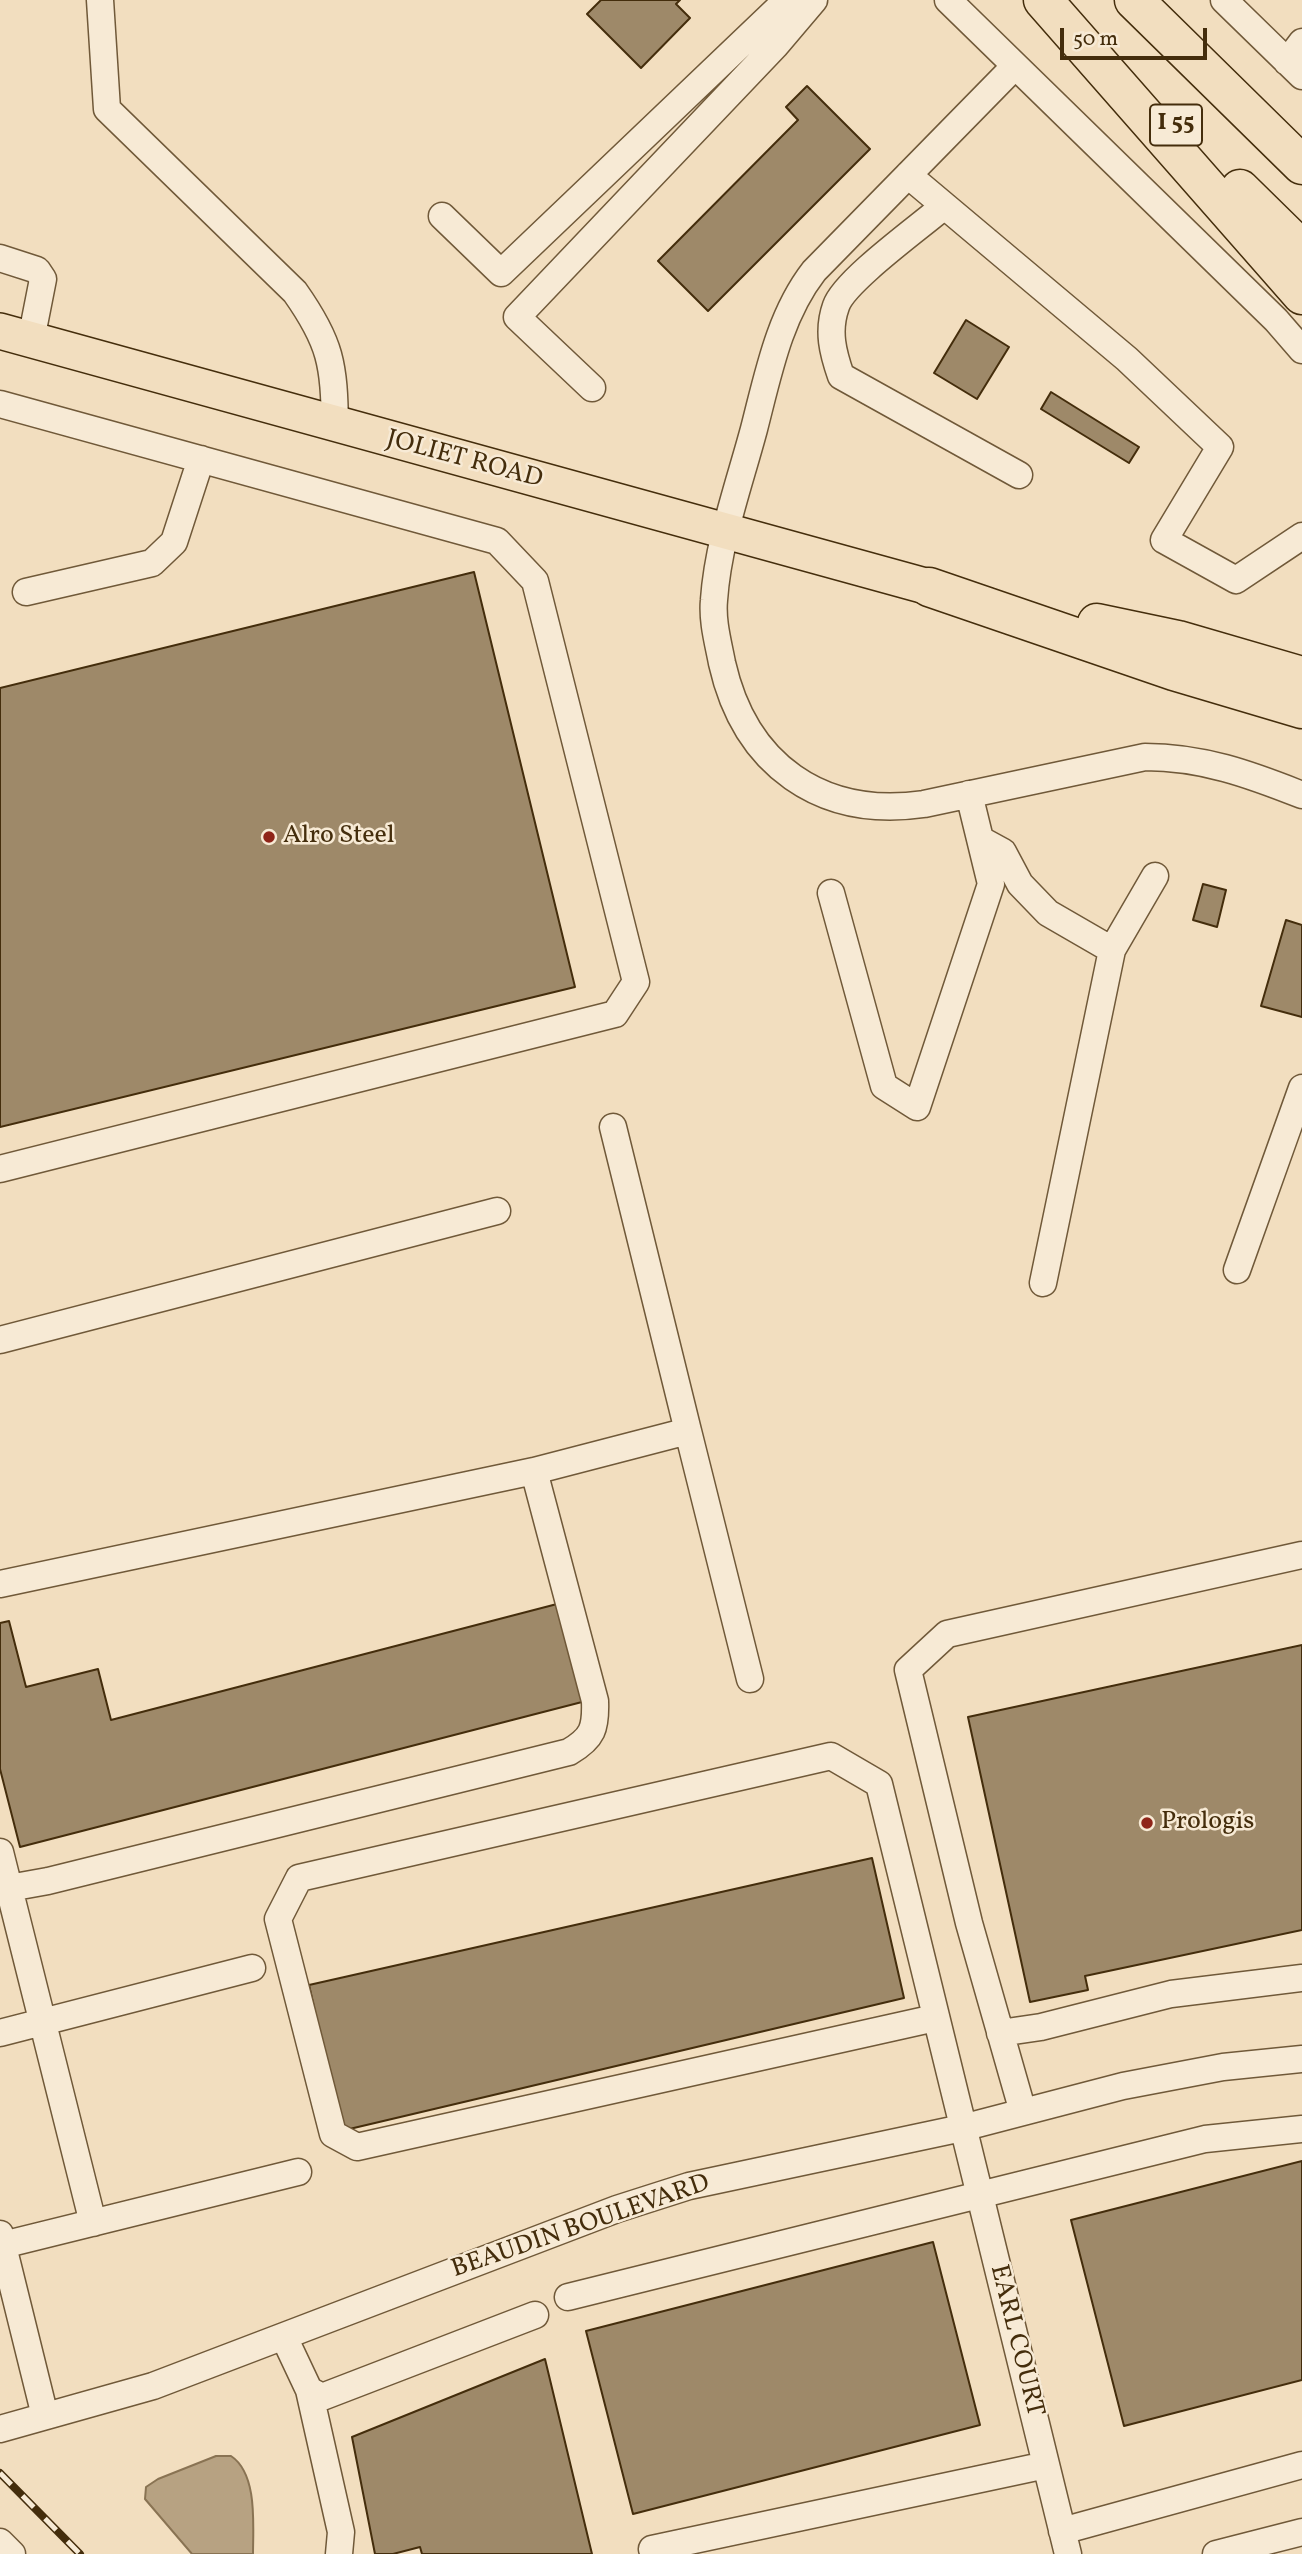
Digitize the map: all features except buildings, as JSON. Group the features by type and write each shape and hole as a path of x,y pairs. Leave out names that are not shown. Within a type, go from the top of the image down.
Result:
{"highway":[{"path":"1043,0 1302,295"},
{"name":"I 55","path":"1049,0 1302,250"},
{"path":"1135,0 1302,150"},
{"name":"I 55","path":"1135,0 1302,165"},
{"path":"929,587 1174,671 1302,709"},
{"path":"929,587 1178,640 1302,676"},
{"path":"1024,620 1302,727"}],"main road":[{"name":"JOLIET ROAD","path":"15,336 929,587"}],"street":[{"path":"100,0 107,109 295,292 319,326 333,362 335,426"},
{"path":"442,216 501,272 787,0"},
{"path":"592,388 517,317 775,46 814,0"},
{"path":"948,0 1266,310 1302,350"},
{"path":"1224,0 1297,60"},
{"path":"1015,66 814,271 792,303 767,377 726,532 713,600 716,633 734,704 763,752 794,780 852,804 901,807 1145,757 1178,757 1230,767 1302,795"},
{"path":"908,175 1118,350 1220,447 1164,540 1236,580 1300,539"},
{"path":"944,206 849,287 836,305 830,346 841,376 1019,475"},
{"path":"0,258 37,270 43,279 15,336"},
{"path":"0,404 497,541 536,581 636,982 615,1014 0,1168"},
{"path":"26,592 152,563 174,541 201,459"},
{"path":"831,893 884,1086 917,1107 991,884 969,794"},
{"path":"981,840 1003,852 1020,884 1048,913 1112,950"},
{"path":"1043,1283 1112,950 1154,876"},
{"path":"1237,1270 1302,1088"},
{"path":"613,1127 750,1678"},
{"path":"0,1340 498,1211"},
{"path":"0,1584 534,1471 688,1431"},
{"path":"9,1888 48,1881 569,1752 587,1742 596,1728 595,1701 534,1471"},
{"path":"1023,2112 969,1923 908,1670 947,1634 1302,1555"},
{"name":"EARL COURT","path":"935,2018 357,2147 333,2134 278,1919 299,1878 831,1755 879,1784 1065,2543"},
{"path":"0,1852 93,2223"},
{"path":"0,2033 252,1968"},
{"path":"1000,2033 1041,2027 1171,1994 1302,1978"},
{"name":"BEAUDIN BOULEVARD","path":"0,2429 153,2386 617,2209 689,2186 962,2128 1123,2086 1223,2067 1302,2059"},
{"path":"568,2297 1205,2139 1302,2129"},
{"path":"45,2416 1,2239 93,2223 298,2172"},
{"path":"309,2390 322,2397 535,2315"},
{"path":"284,2337 309,2390 341,2532 339,2554"},
{"path":"652,2549 1046,2465"},
{"path":"1065,2543 1302,2465"},
{"path":"1216,2554 1302,2532"},
{"path":"0,2542 12,2554"}],"shaded area":[{"path":"216,2456 231,2456 240,2464 246,2475 252,2501 253,2554 192,2554 145,2499 146,2487 158,2479"}],"railway":[{"path":"0,2473 80,2554"}],"place":[{"name":"Alro Steel","path":"269,837"},
{"name":"Prologis","path":"1147,1823"}]}
